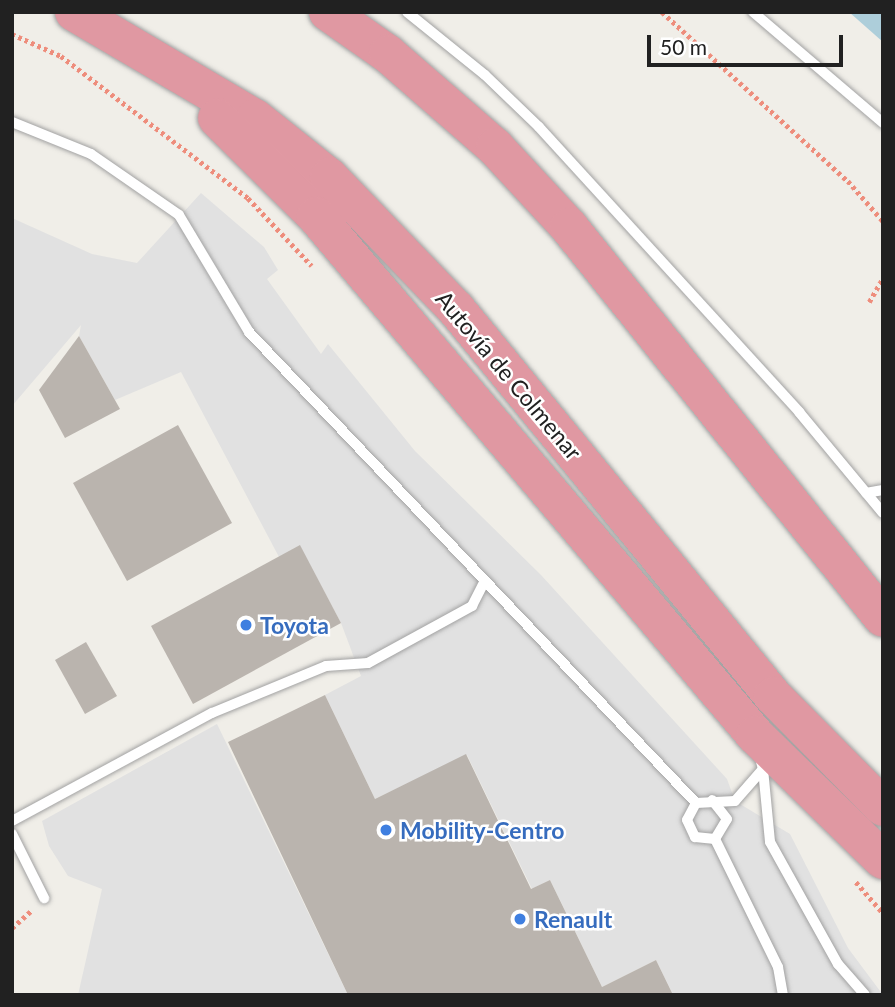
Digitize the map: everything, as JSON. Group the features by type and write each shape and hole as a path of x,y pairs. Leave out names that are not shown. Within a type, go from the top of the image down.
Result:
{"highway":[{"name":"Autovía de Colmenar","path":"74,12 254,118 329,177 456,309 773,696 883,807"},
{"path":"328,12 388,54 495,147 569,227 883,618"},
{"path":"140,49 249,146 316,216 759,752 883,860"}],"lane":[{"path":"407,12 485,75 539,127 799,412 883,513"},
{"path":"753,12 883,123"},
{"path":"12,122 92,154 179,215 249,332 696,803"},
{"path":"866,493 883,490"},
{"path":"12,821 212,713 326,666 368,663 472,606 485,581"},
{"path":"696,803 712,800 735,801 759,752"},
{"path":"759,752 770,842 838,964 865,995"},
{"path":"712,800 727,818 715,839"},
{"path":"696,803 687,820 695,837 715,839"},
{"path":"12,834 44,898"},
{"path":"715,839 778,967 783,995"}],"path":[{"path":"662,12 848,181 883,221"},
{"path":"12,34 61,56 248,198 315,268"},
{"path":"869,302 883,278"},
{"path":"12,928 44,898"}],"shaded area":[{"path":"201,193 264,247 278,270 267,279 321,354 328,344 415,451 541,575 727,779 735,801 790,834 848,948 883,995 673,995 656,960 602,987 550,880 532,889 467,755 375,799 325,695 361,676 341,623 300,546 279,557 181,372 115,400 79,336 81,325 12,406 12,218 92,254 137,263"},
{"path":"217,724 348,995 78,995 102,889 68,876 49,846 42,821"}],"water":[{"path":"849,12 883,12 883,42"}],"building":[{"path":"79,336 120,409 65,438 39,390"},
{"path":"178,425 232,523 127,581 73,483"},
{"name":"Toyota","path":"300,545 341,623 193,704 151,626"},
{"path":"86,642 117,696 85,714 55,660"},
{"name":"Mobility-Centro","path":"325,695 375,799 466,754 531,889 550,880 602,987 656,960 673,995 348,995 228,742"}],"place":[{"name":"Toyota","path":"246,625"},
{"name":"Mobility-Centro","path":"386,830"},
{"name":"Renault","path":"520,919"}]}
